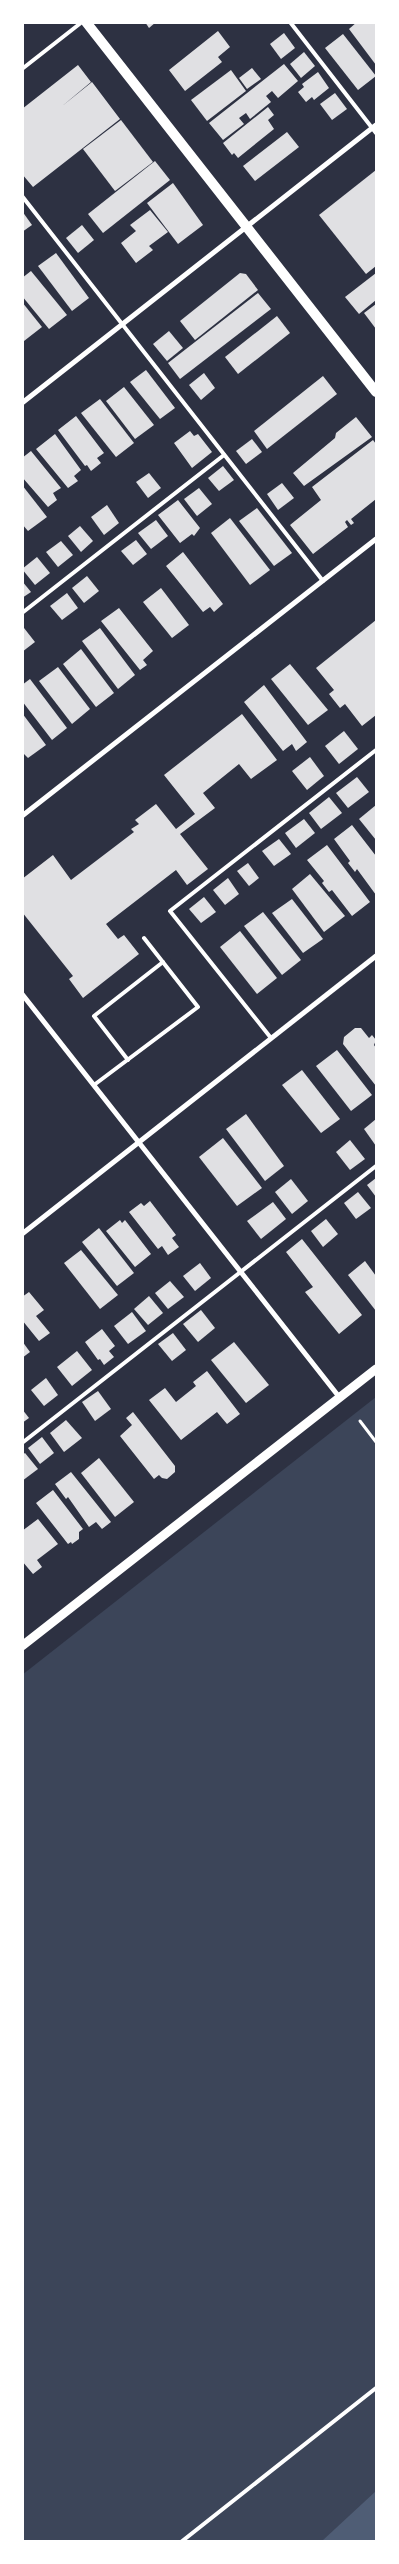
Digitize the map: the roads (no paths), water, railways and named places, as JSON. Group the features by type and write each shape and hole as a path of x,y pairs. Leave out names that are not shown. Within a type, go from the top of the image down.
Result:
{"main road":[{"path":"84,22 376,392"}],"street":[{"path":"22,403 246,227 375,129"},
{"path":"22,816 376,539"},
{"path":"22,1234 376,956"},
{"path":"22,994 340,1398"},
{"path":"22,1646 376,1369"}],"lane":[{"path":"22,69 84,22"},
{"path":"290,22 375,129"},
{"path":"23,198 323,581"},
{"path":"22,613 224,455"},
{"path":"271,1038 170,911 376,750"},
{"path":"94,1085 198,1007 144,938"},
{"path":"128,1060 94,1016 163,962"},
{"path":"22,1443 376,1166"},
{"path":"181,2542 376,2388"}]}
